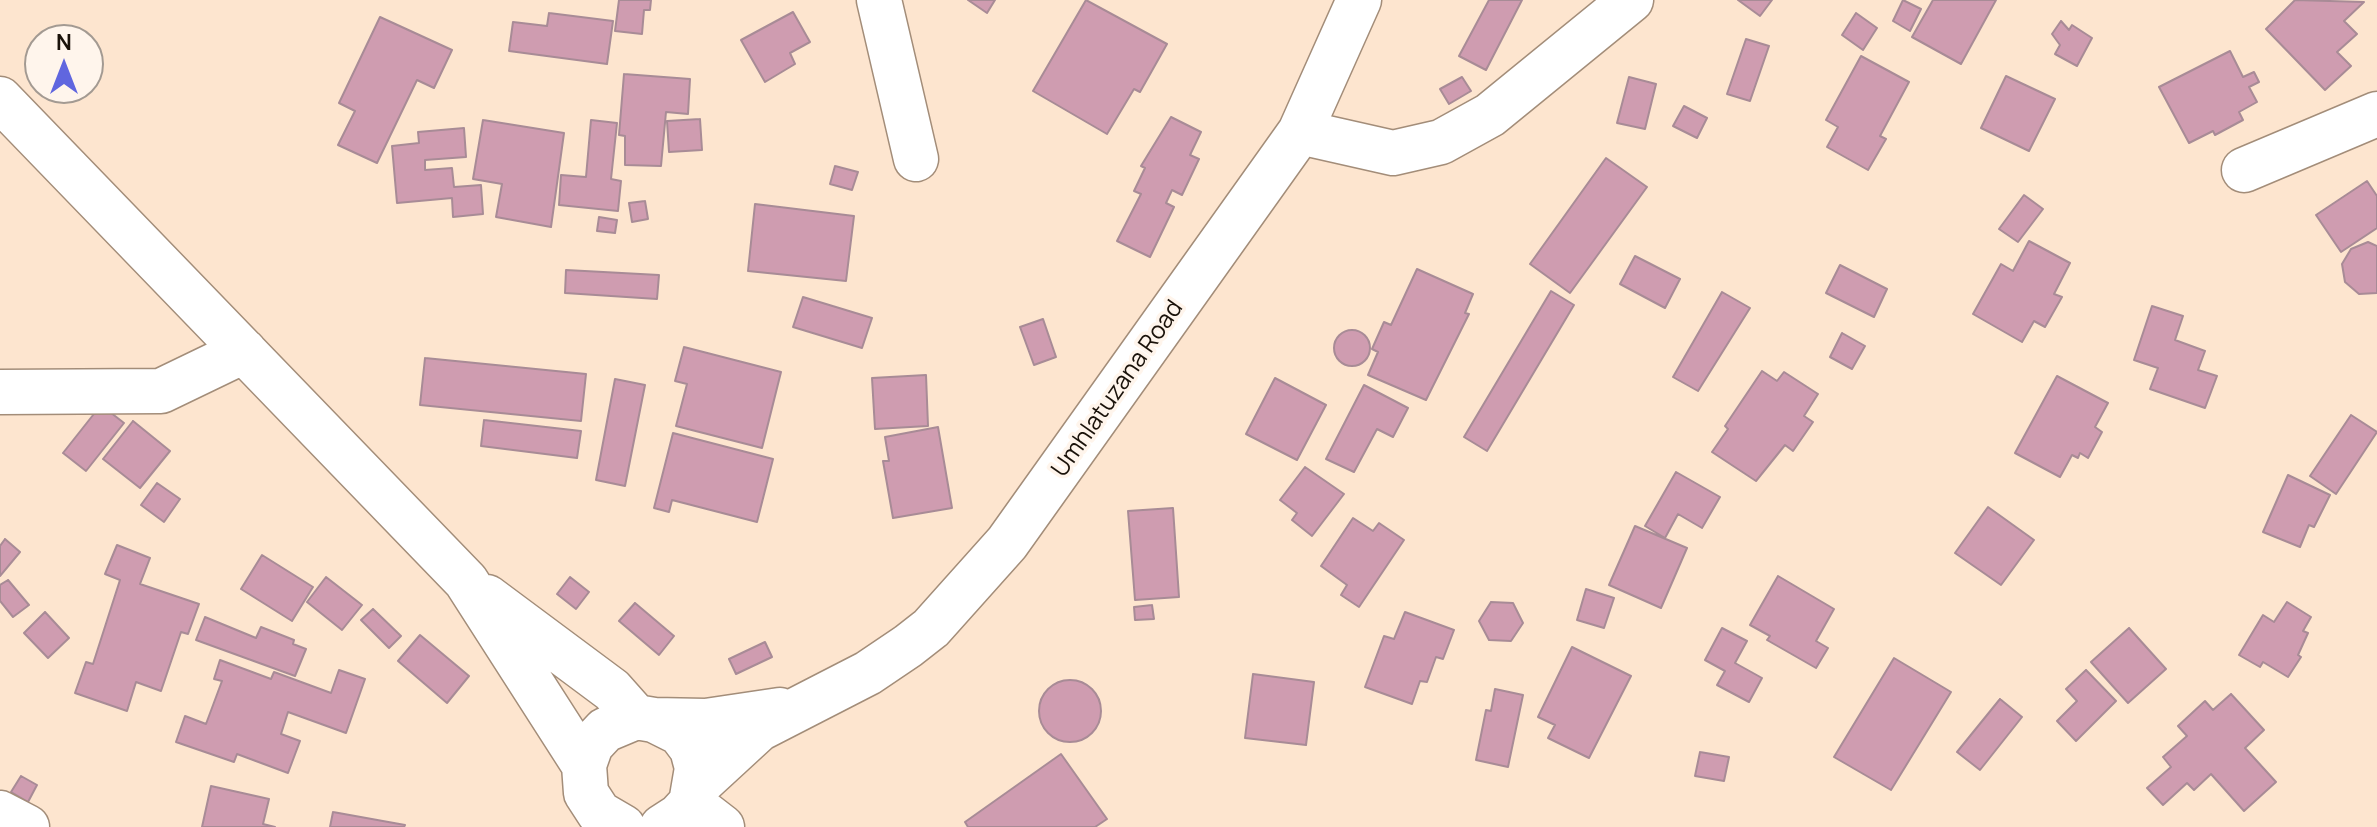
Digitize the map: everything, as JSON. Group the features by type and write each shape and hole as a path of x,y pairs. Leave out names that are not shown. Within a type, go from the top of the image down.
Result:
{"street":[{"path":"879,0 916,159"},
{"name":"Umhlatuzana Road","path":"693,811 748,737 798,707 868,673 919,637 1007,543 1300,132 1359,0"},
{"path":"1300,132 1393,153 1441,142 1490,115 1631,0"},
{"path":"0,99 466,581 612,690 645,719 680,733 692,749 697,768 693,811"},
{"path":"2244,170 2377,114"},
{"path":"0,392 161,391 244,351"},
{"path":"466,581 577,806 599,813 623,827"},
{"name":"Umhlatuzana Road","path":"645,719 739,718 798,707"},
{"path":"577,806 591,745 605,730 645,719"},
{"path":"0,813 27,827"}],"building":[{"path":"619,0 651,0 650,10 644,10 642,34 615,31"},
{"path":"968,0 995,0 987,13"},
{"path":"1086,0 1167,44 1140,92 1134,89 1107,134 1033,91"},
{"path":"1489,0 1522,0 1486,70 1459,56"},
{"path":"1738,0 1772,0 1760,16"},
{"path":"1903,0 1921,9 1910,31 1893,21"},
{"path":"1933,0 1996,0 1961,64 1912,37"},
{"path":"2295,0 2364,2 2344,21 2357,34 2337,52 2351,66 2325,90 2266,29"},
{"path":"793,12 810,42 790,53 795,64 765,82 741,40"},
{"path":"549,13 613,21 607,64 509,51 513,22 547,26"},
{"path":"1856,13 1877,28 1863,50 1842,35"},
{"path":"380,17 452,50 434,88 417,80 377,163 338,145 355,111 339,103"},
{"path":"2061,21 2069,30 2072,25 2092,38 2077,66 2055,54 2060,45 2052,34"},
{"path":"1746,39 1769,46 1750,101 1727,94"},
{"path":"2230,51 2243,77 2254,72 2259,82 2249,87 2257,102 2239,112 2243,120 2215,135 2213,131 2189,143 2159,87"},
{"path":"1861,56 1909,82 1880,136 1886,139 1868,170 1827,147 1838,127 1826,120"},
{"path":"624,74 690,79 688,114 666,112 661,166 625,165 625,136 619,135"},
{"path":"2006,76 2055,99 2029,151 1981,128"},
{"path":"1462,77 1471,91 1449,104 1440,89"},
{"path":"1629,77 1656,84 1645,129 1617,123"},
{"path":"1684,106 1707,118 1697,138 1673,126"},
{"path":"1171,117 1201,132 1190,155 1199,159 1182,195 1172,190 1166,203 1174,207 1150,257 1117,241 1141,194 1134,191 1145,168 1141,166"},
{"path":"700,119 702,150 669,152 667,121"},
{"path":"483,120 564,133 551,227 496,217 502,184 473,179"},
{"path":"591,120 617,123 611,179 621,181 618,211 559,205 561,175 586,177"},
{"path":"464,128 466,157 425,160 425,170 452,168 454,187 481,185 483,214 453,217 452,198 397,203 392,146 419,143 418,132"},
{"path":"1606,158 1647,187 1570,293 1530,264"},
{"path":"835,166 858,172 852,190 830,184"},
{"path":"2367,181 2377,196 2377,228 2341,252 2316,215"},
{"path":"2024,195 2043,209 2018,242 1999,229"},
{"path":"645,201 648,219 632,222 629,203"},
{"path":"755,204 854,216 846,281 748,271"},
{"path":"599,217 617,220 615,233 597,231"},
{"path":"2029,241 2070,263 2054,294 2062,297 2045,327 2034,321 2022,342 1973,314 2001,264 2013,271"},
{"path":"2368,242 2377,246 2377,293 2359,294 2345,282 2342,264 2351,249"},
{"path":"1635,256 1680,279 1665,308 1620,284"},
{"path":"1840,265 1887,289 1874,317 1826,293"},
{"path":"1417,269 1473,294 1465,313 1469,314 1426,400 1368,375 1378,352 1372,349 1384,322 1391,325"},
{"path":"566,270 659,275 657,299 565,293"},
{"path":"1551,291 1574,305 1487,451 1464,437"},
{"path":"1722,292 1750,308 1698,391 1673,377"},
{"path":"803,297 872,318 862,348 793,327"},
{"path":"2152,306 2183,316 2175,340 2205,351 2198,370 2217,376 2205,408 2150,389 2158,368 2134,360"},
{"path":"1043,319 1056,357 1034,365 1020,327"},
{"path":"1352,330 1365,335 1370,348 1365,361 1352,366 1339,361 1334,348 1339,335"},
{"path":"1842,333 1865,346 1852,369 1830,357"},
{"path":"684,347 781,372 762,448 676,426 687,384 675,381"},
{"path":"425,358 586,374 581,421 420,405"},
{"path":"1762,371 1777,381 1784,372 1818,394 1804,416 1813,422 1793,451 1785,445 1756,481 1712,452 1728,429 1725,426"},
{"path":"926,375 928,426 875,429 872,378"},
{"path":"2057,376 2108,403 2095,427 2102,432 2088,458 2080,453 2078,458 2072,455 2060,477 2015,453"},
{"path":"1275,378 1326,405 1297,460 1246,434"},
{"path":"615,379 645,385 625,486 596,480"},
{"path":"1364,385 1408,408 1393,437 1377,429 1354,472 1326,459"},
{"path":"101,405 124,423 86,471 63,453"},
{"path":"2351,415 2377,432 2336,494 2310,476"},
{"path":"484,420 581,431 577,458 481,446"},
{"path":"133,421 170,451 140,488 103,459"},
{"path":"938,427 952,508 893,518 883,461 889,461 885,437"},
{"path":"673,433 773,459 757,522 672,500 669,512 654,508"},
{"path":"1305,467 1344,494 1312,536 1292,520 1297,513 1280,500"},
{"path":"1676,472 1720,497 1702,528 1678,514 1665,538 1645,526"},
{"path":"2288,475 2330,495 2314,527 2309,525 2300,547 2263,532"},
{"path":"157,483 180,499 164,522 141,505"},
{"path":"1988,507 2034,540 2001,585 1955,553"},
{"path":"1173,508 1179,597 1135,600 1128,511"},
{"path":"1353,518 1373,531 1379,523 1404,540 1359,607 1341,595 1347,585 1321,566"},
{"path":"1635,526 1687,548 1661,608 1609,585"},
{"path":"5,539 20,552 0,576 0,546"},
{"path":"117,545 150,558 140,584 199,604 188,634 181,632 161,691 136,682 127,711 75,693 86,662 93,664 120,580 105,574"},
{"path":"262,555 313,587 292,621 241,589"},
{"path":"1778,576 1834,609 1816,641 1828,648 1816,668 1767,640 1770,636 1750,625"},
{"path":"326,577 362,605 342,630 307,602"},
{"path":"570,577 589,592 576,609 557,594"},
{"path":"8,580 29,605 13,617 0,601 0,585"},
{"path":"1586,589 1614,598 1604,628 1577,620"},
{"path":"1491,602 1513,603 1523,623 1511,641 1489,640 1479,621"},
{"path":"2287,602 2311,617 2303,631 2308,633 2298,655 2301,657 2288,677 2263,662 2260,667 2239,655 2263,615 2274,622"},
{"path":"635,603 674,636 659,655 619,621"},
{"path":"1152,605 1154,619 1135,620 1134,607"},
{"path":"373,609 401,636 389,648 361,620"},
{"path":"45,612 69,638 48,658 24,633"},
{"path":"1405,612 1454,630 1443,659 1436,657 1427,682 1420,681 1412,704 1365,687 1384,636 1394,639"},
{"path":"205,617 256,638 261,627 294,640 293,644 306,649 295,676 196,640"},
{"path":"1722,628 1747,641 1735,663 1762,678 1749,702 1717,685 1725,671 1705,660"},
{"path":"2129,628 2166,669 2128,703 2091,662"},
{"path":"420,635 469,676 447,703 398,661"},
{"path":"765,642 772,657 736,674 729,659"},
{"path":"1572,647 1631,676 1589,758 1548,738 1555,725 1538,717"},
{"path":"1894,658 1951,692 1891,790 1834,757"},
{"path":"220,660 271,679 274,672 331,693 339,670 365,679 346,733 288,712 281,734 300,741 288,773 237,754 234,762 176,742 185,716 206,724 222,681 214,679"},
{"path":"2086,670 2116,701 2076,741 2057,721 2077,701 2066,689"},
{"path":"1253,674 1314,682 1306,745 1245,738"},
{"path":"1070,680 1092,689 1101,711 1092,733 1070,742 1048,733 1039,711 1048,689"},
{"path":"1495,689 1523,695 1508,767 1476,760 1486,710 1491,711"},
{"path":"2231,694 2264,730 2245,748 2276,782 2244,811 2211,774 2194,790 2187,783 2163,805 2147,788 2171,767 2163,757 2187,736 2178,726 2205,701 2213,710"},
{"path":"2000,699 2022,717 1980,770 1957,752"},
{"path":"1700,752 1729,757 1724,781 1695,776"},
{"path":"1061,754 1107,819 1095,827 968,827 965,822"},
{"path":"21,776 37,785 28,802 11,792"},
{"path":"211,786 269,799 263,824 275,827 202,827"},
{"path":"333,812 405,825 330,827"}]}
